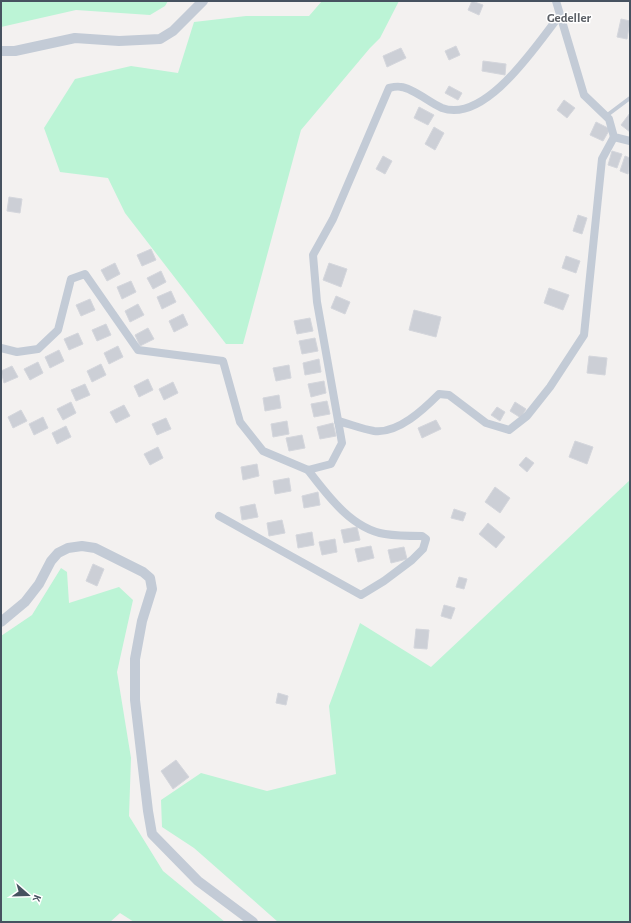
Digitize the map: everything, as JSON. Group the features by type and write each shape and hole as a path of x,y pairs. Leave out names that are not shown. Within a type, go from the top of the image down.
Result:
{"street":[{"path":"1,51 14,51 75,38 119,41 160,40 173,31 203,1"},
{"path":"338,421 376,431 397,427 421,412 439,394 449,395 486,423 509,430 527,416 550,387 584,336 602,159 614,137 609,120 584,95 556,1"},
{"path":"308,470 331,464 342,443 317,302 313,254 333,219 389,88 402,86 443,108 462,110 480,103 517,70 560,15"},
{"path":"614,137 630,141"},
{"path":"1,348 17,352 38,349 58,330 71,279 85,274 138,350 223,361 240,422 263,451 308,470 342,510 365,528 384,534 422,536 426,539 423,549 384,581 361,595 219,516"},
{"path":"1,622 25,602 39,584 51,561 58,553 68,548 82,546 95,548 143,572 150,578 152,589 142,621 135,666 136,700 148,811 152,834 198,881 253,922"}],"lane":[{"path":"606,117 630,98"}],"green space":[{"path":"1,1 168,1 165,6 150,15 76,10 1,27"},
{"path":"322,1 399,1 380,38 301,130 243,344 226,344 125,213 108,178 60,172 44,128 75,79 131,66 178,73 194,22 246,16 309,16"},
{"path":"630,480 630,922 278,922 194,848 162,827 161,800 201,773 267,791 336,774 329,706 360,623 431,667"},
{"path":"61,568 67,572 69,603 119,587 133,600 117,672 131,758 129,816 163,871 225,922 134,922 120,913 110,922 1,922 1,636 32,615"}],"building":[{"path":"472,1 483,5 479,15 468,10"},
{"path":"621,19 630,21 627,39 617,37"},
{"path":"456,46 460,55 449,60 445,51"},
{"path":"401,48 406,58 387,67 383,56"},
{"path":"483,61 506,64 505,75 482,71"},
{"path":"449,86 462,93 458,100 445,93"},
{"path":"564,100 575,108 567,118 557,110"},
{"path":"419,107 434,115 428,125 414,118"},
{"path":"630,113 630,132 621,125"},
{"path":"596,122 610,129 603,141 590,135"},
{"path":"434,127 444,133 435,150 425,144"},
{"path":"612,151 622,154 617,168 608,165"},
{"path":"383,156 392,161 385,174 376,169"},
{"path":"625,156 630,158 628,174 620,171"},
{"path":"9,197 22,199 20,213 7,211"},
{"path":"578,215 587,218 582,234 573,231"},
{"path":"151,249 156,260 142,266 137,255"},
{"path":"566,256 580,261 576,273 562,268"},
{"path":"115,263 120,274 107,281 101,270"},
{"path":"329,263 347,269 341,287 323,280"},
{"path":"161,271 166,282 153,289 147,278"},
{"path":"131,281 136,292 122,299 117,287"},
{"path":"549,288 569,295 563,310 544,303"},
{"path":"171,291 176,302 162,309 157,297"},
{"path":"336,296 350,302 345,314 331,308"},
{"path":"90,299 95,310 81,316 76,305"},
{"path":"138,304 144,315 130,322 125,311"},
{"path":"414,310 441,317 436,337 409,330"},
{"path":"183,314 188,325 174,332 169,321"},
{"path":"310,318 313,331 297,334 294,321"},
{"path":"106,324 111,335 97,341 92,330"},
{"path":"148,328 154,339 140,346 135,335"},
{"path":"78,333 83,344 69,350 64,339"},
{"path":"315,338 318,351 302,354 299,341"},
{"path":"118,346 123,357 109,364 104,353"},
{"path":"59,350 64,361 50,368 45,357"},
{"path":"589,356 607,358 605,375 587,373"},
{"path":"319,359 321,372 305,375 303,363"},
{"path":"38,362 43,373 30,380 24,369"},
{"path":"101,364 106,375 92,382 87,371"},
{"path":"289,365 291,378 276,381 273,368"},
{"path":"12,366 18,377 4,383 1,371"},
{"path":"148,379 153,390 139,397 134,386"},
{"path":"324,381 326,393 311,397 308,384"},
{"path":"173,382 178,393 164,400 159,389"},
{"path":"85,384 90,395 76,401 71,390"},
{"path":"279,395 281,408 265,411 263,398"},
{"path":"327,401 330,414 314,417 311,404"},
{"path":"71,402 76,413 63,420 57,409"},
{"path":"515,402 526,409 521,418 510,411"},
{"path":"124,405 130,416 116,423 110,412"},
{"path":"497,407 505,412 500,421 491,415"},
{"path":"21,410 27,421 13,428 8,417"},
{"path":"43,417 48,428 34,435 29,424"},
{"path":"166,418 171,429 157,435 152,424"},
{"path":"436,420 441,429 422,438 418,428"},
{"path":"287,421 289,434 273,437 271,424"},
{"path":"333,423 336,436 320,439 317,427"},
{"path":"66,426 71,437 57,444 52,433"},
{"path":"302,435 305,448 289,451 286,438"},
{"path":"575,441 593,447 587,464 569,457"},
{"path":"158,447 163,458 150,465 144,454"},
{"path":"526,457 534,463 527,472 519,465"},
{"path":"257,464 259,476 243,480 241,467"},
{"path":"289,478 291,491 275,494 273,481"},
{"path":"495,487 510,498 500,513 485,502"},
{"path":"318,492 320,505 304,508 302,496"},
{"path":"255,504 258,517 242,520 240,507"},
{"path":"454,509 466,513 463,521 451,518"},
{"path":"282,520 285,533 269,536 267,523"},
{"path":"488,523 505,537 496,548 479,534"},
{"path":"357,527 360,540 344,543 341,530"},
{"path":"312,532 314,545 298,548 296,535"},
{"path":"335,539 337,552 322,555 319,542"},
{"path":"371,546 374,558 358,562 355,549"},
{"path":"404,547 407,559 391,563 388,550"},
{"path":"93,564 104,569 97,586 86,581"},
{"path":"459,577 467,579 464,589 456,587"},
{"path":"444,605 455,608 451,619 441,616"},
{"path":"416,629 429,630 427,649 414,648"},
{"path":"278,693 288,696 286,705 276,703"},
{"path":"176,760 189,777 173,789 161,771"}],"district":[{"name":"Gedeller","path":"569,17"}]}
